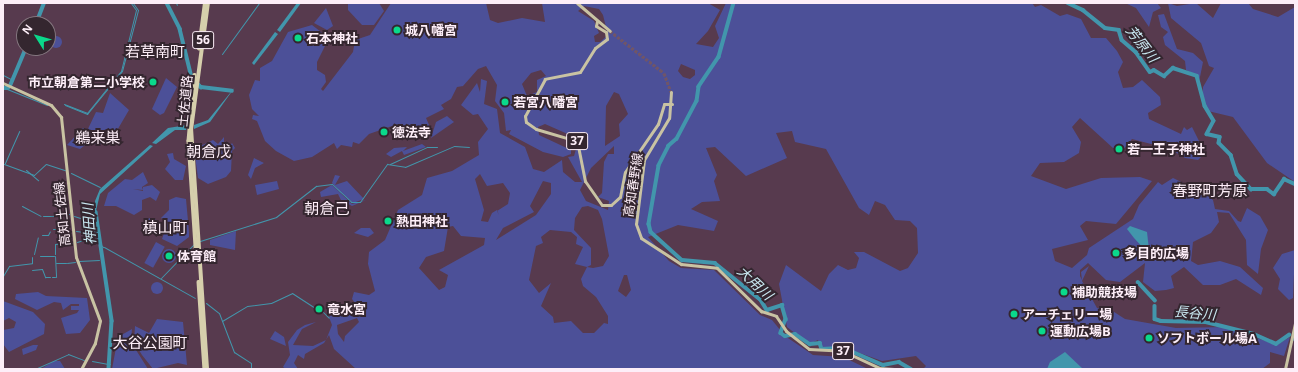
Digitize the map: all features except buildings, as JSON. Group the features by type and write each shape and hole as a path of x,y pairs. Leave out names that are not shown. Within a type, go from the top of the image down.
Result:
{"highway":[{"name":"土佐道路","path":"206,369 190,124 207,3"}],"main road":[{"name":"高知春野線","path":"577,3 610,31"},
{"name":"高知春野線","path":"597,21 596,26 606,32 607,39 595,48 580,72 545,79 525,116 526,122 536,129 577,141 586,181 602,205 611,205 620,197 624,172 658,124 664,104 672,104"},
{"name":"高知土佐線","path":"3,83 51,105 61,117 76,255 100,321 95,343 82,369"},
{"name":"高知春野線","path":"671,92 672,104 667,122 644,160 637,232 678,263 717,268 761,311 776,316 782,326 791,335 814,351 843,351 879,368 894,369"},
{"path":"1285,369 1295,323"}],"shaded area":[{"path":"348,3 379,3 384,11 374,25 362,25 348,10"},
{"path":"391,3 486,3 490,20 498,23 522,18 545,22 542,3 708,3 720,10 708,31 696,44 713,47 719,38 715,26 726,3 1032,3 1035,7 1041,5 1060,16 1067,14 1081,19 1091,38 1106,38 1117,51 1123,62 1118,72 1123,88 1133,87 1142,80 1160,97 1161,105 1148,113 1149,119 1181,134 1184,127 1187,130 1192,127 1205,153 1198,160 1185,158 1170,149 1132,139 1124,149 1113,148 1080,118 1072,127 1081,142 1079,153 1064,162 1040,163 1031,176 1066,189 1101,178 1140,177 1152,181 1116,224 1086,221 1080,226 1088,240 1052,249 1055,261 1072,268 1087,255 1089,248 1133,219 1139,205 1158,182 1162,185 1173,178 1204,193 1213,200 1215,209 1229,211 1238,221 1241,222 1247,208 1260,216 1268,230 1261,249 1258,274 1247,265 1246,240 1229,213 1217,212 1219,222 1211,233 1193,242 1191,261 1198,265 1220,261 1240,267 1263,288 1261,295 1236,279 1220,285 1203,285 1184,267 1171,276 1174,288 1155,291 1143,282 1145,263 1120,282 1106,280 1088,263 1080,270 1080,276 1082,280 1081,272 1089,266 1082,281 1097,308 1111,310 1125,319 1176,328 1225,327 1277,345 1290,337 1284,356 1270,352 1270,363 1262,369 923,369 926,366 916,356 882,361 846,348 821,349 818,340 809,344 787,327 779,284 786,265 821,291 829,274 838,265 848,270 856,268 859,258 854,252 864,252 900,271 908,268 918,253 917,228 910,221 895,220 885,205 875,201 869,215 859,208 826,149 795,142 792,131 776,133 787,158 746,176 715,147 706,148 717,175 714,181 720,201 702,202 691,209 718,221 714,231 678,225 648,237 669,261 681,268 714,270 760,315 772,320 785,336 813,355 843,357 868,369 356,369 334,349 329,335 326,339 332,325 329,317 336,311 357,317 359,308 352,299 354,292 369,295 375,291 368,264 369,252 385,240 398,210 422,195 427,178 452,171 479,155 478,142 488,129 478,114 473,115 461,105 477,83 480,92 481,79 487,81 484,104 497,109 500,133 525,147 533,169 544,172 562,160 563,172 575,182 582,182 568,157 574,156 579,139 545,124 538,127 539,135 571,150 571,154 563,157 543,152 509,134 511,130 506,131 504,113 495,101 497,85 486,66 478,69 463,86 457,87 451,99 441,105 444,109 426,118 430,127 419,133 410,133 403,126 398,131 392,126 369,134 359,144 353,142 352,147 341,145 337,149 334,143 312,157 294,161 276,151 265,141 257,121 252,119 253,115 259,116 252,109 249,95 255,80 260,81 260,68 272,61 288,32 312,25 329,38 317,62 317,70 325,75 326,82 321,89 323,91 353,52 355,40 370,35","holes":["584,6 599,9 603,15 608,35 600,42 595,42 594,36 599,33 594,21 578,11","681,64 695,70 695,75 690,79 683,77 678,71","541,70 546,76 537,80 537,92 527,96 522,84 531,73","614,92 619,94 628,114 619,124 620,136 605,146 606,106","614,146 614,154 608,154 604,162 602,193 598,197 609,201 608,210 586,201 580,190 591,168","480,174 487,186 503,183 510,193 508,204 492,213 488,222 481,221 484,210 475,179","543,181 551,183 551,194 536,215 496,240 503,228 534,212 530,206","588,206 598,210 602,219 609,256 603,266 593,268 587,267 591,265 591,248 574,230 575,218 582,207","453,226 461,236 485,238 484,245 439,270 448,275 445,287 439,290 419,268 426,257 444,251 448,227","550,230 571,232 577,237 576,244 583,247 575,264 587,267 581,279 583,286 596,297 608,316 608,324 604,323 594,333 583,333 571,321 554,323 553,317 541,306 551,283 539,293 529,280 536,246 543,243 541,237","624,275 627,275 631,290 626,297 618,291","357,318 359,322 345,336 344,342 338,334 337,325"]},
{"path":"1125,3 1157,3 1161,8 1153,12 1149,27 1136,8"},
{"path":"1168,3 1177,6 1196,3 1213,18 1221,3 1248,3 1253,9 1278,17 1295,7 1295,182 1267,163 1233,117 1208,111 1202,98 1203,87 1214,68 1209,66 1201,43 1171,18"},
{"path":"326,8 333,26 327,30 314,23"},
{"path":"1164,14 1177,49 1193,53 1203,62 1199,82 1198,76 1186,70 1185,61 1165,45 1163,37 1168,32 1161,27 1158,15"},
{"path":"56,36 62,40 62,44 56,48"},
{"path":"166,78 177,87 164,113 160,115 152,109"},
{"path":"110,93 129,110 112,139 97,146 92,140 80,149 67,145 83,128 87,131 96,112 103,113"},
{"path":"447,116 454,122 431,138 436,122"},
{"path":"224,137 224,147 227,149 232,143 235,148 232,151 231,171 226,177 208,184 198,178 194,149 213,140 218,144"},
{"path":"422,144 426,147 404,155 402,151 391,157 386,154 394,148 407,147 403,151"},
{"path":"173,153 174,159 186,166 183,180 175,180 165,169 170,162 167,154"},
{"path":"254,158 264,163 255,168 251,179 248,175"},
{"path":"143,172 148,183 142,187 143,190 143,187 152,185 160,192 156,201 150,197 142,200 142,210 134,215 116,206 104,206 108,193 125,179 132,180"},
{"path":"335,175 340,176 335,185 347,181 364,199 353,203 332,183"},
{"path":"277,181 279,189 257,195 255,185"},
{"path":"332,185 352,204 366,200 352,206 341,200 338,194 321,197 320,192"},
{"path":"176,197 186,199 189,232 189,237 177,246 162,239 168,222 161,218 169,210 169,200"},
{"name":"体育館","path":"151,218 156,220 158,225 156,230 151,232 146,230 144,225 146,220"},
{"path":"361,228 370,228 374,233 368,237 354,233"},
{"path":"236,231 235,250 210,245 210,240"},
{"path":"156,242 165,247 153,268 144,263"},
{"name":"体育館","path":"166,249 172,249 176,253 176,259 172,263 166,263 162,259 162,253"},
{"path":"1295,250 1293,298 1289,300 1278,289 1280,279 1273,268 1282,254"},
{"path":"155,282 159,282 163,288 159,294 155,294 151,290 151,286"},
{"path":"38,292 46,296 87,298 90,320 80,333 66,334 61,318 77,313 79,310 71,310 71,306 79,306 79,304 71,304 63,310 61,303 54,302 37,310 15,299 16,294"},
{"path":"3,301 33,312 45,324 44,334 9,352 3,344 3,330 14,328 16,322 9,318 3,321"},
{"path":"157,319 183,322 187,365 178,363 153,369 142,355 134,342 135,326 149,333"},
{"path":"316,322 302,329 293,345 313,346 326,340 324,343 305,354 304,359 298,355 294,363 298,369 286,369 283,367 290,355 288,342 297,330 305,325"},
{"path":"132,329 131,342 148,369 112,369 118,337"},
{"path":"275,331 284,337 286,346 270,339"},
{"path":"33,345 38,345 36,350 23,355 22,349"},
{"path":"54,361 60,361 65,369 41,369"}],"water":[{"path":"297,3 301,3 280,32 277,30"},
{"path":"275,32 278,34 254,65 252,63"},
{"path":"235,87 210,122 194,129 194,125 208,120"},
{"path":"187,125 186,130 175,130 156,144 152,143 168,128"},
{"path":"150,145 153,146 100,194 95,215 95,201 100,189"},
{"path":"1130,226 1147,232 1149,250 1146,251 1134,238 1127,229"},
{"path":"1065,352 1083,369 1047,369 1050,362"}],"waterway":[{"path":"39,16 44,3"},
{"path":"64,104 87,113 121,71 136,10 131,3"},
{"path":"65,105 87,114 122,71 138,10 133,3"},
{"path":"167,3 180,29 192,78 201,87 232,91"},
{"path":"222,54 259,3"},
{"name":"大用川","path":"734,3 719,57 699,87 697,101 677,139 669,146 659,166 649,224 651,232 682,260 715,263 761,300 767,310 782,305 786,319 781,333 785,336 795,334 810,344 820,343 822,349 844,348 883,365 899,362 911,369"},
{"name":"芳原川","path":"1068,3 1083,10 1105,28 1119,30 1122,40 1136,52 1150,72 1154,70 1164,76 1173,68 1197,76 1205,106 1214,121 1207,134 1220,137 1219,143 1231,155 1237,174 1251,189 1267,189 1274,194 1284,179 1295,184"},
{"path":"10,86 23,56"},
{"path":"3,75 11,79"},
{"path":"3,88 8,88"},
{"path":"7,89 47,105"},
{"path":"5,163 19,131"},
{"path":"200,241 276,217 316,186 332,184 351,202 360,202 387,164 405,167 454,146 469,147"},
{"path":"390,164 427,147 437,147"},
{"path":"4,164 34,175 46,164 65,170"},
{"path":"26,170 38,180"},
{"path":"71,173 100,187"},
{"path":"22,206 41,216"},
{"name":"神田川","path":"96,212 112,321 109,369"},
{"path":"63,215 69,214"},
{"path":"52,216 61,215"},
{"path":"74,216 86,220 86,215 92,217"},
{"path":"43,216 51,216"},
{"path":"64,229 68,228"},
{"path":"53,229 62,229"},
{"path":"76,231 92,233 95,230"},
{"path":"42,235 48,235 50,231"},
{"path":"77,242 92,237 92,234"},
{"path":"34,254 38,237"},
{"path":"55,254 55,244 64,243"},
{"path":"65,243 72,243"},
{"path":"161,278 194,244"},
{"path":"104,247 195,298"},
{"path":"40,256 54,256"},
{"path":"55,256 56,277"},
{"path":"3,276 9,266 32,263 32,257"},
{"path":"79,261 99,260"},
{"path":"67,263 75,262"},
{"path":"56,263 66,263"},
{"path":"32,270 42,269 45,277 50,277"},
{"name":"長谷川","path":"1138,282 1155,300"},
{"path":"222,321 247,306 271,303 292,293 320,311"},
{"path":"206,303 219,313 234,352 251,363 251,369"},
{"name":"長谷川","path":"1155,306 1155,319 1161,321 1206,322 1254,334 1276,344 1289,335"},
{"path":"323,312 329,318"},
{"path":"35,369 68,354 84,360"},
{"path":"92,361 107,364"}],"tunnel":[{"path":"610,31 664,73 671,92"}],"place":[{"name":"城八幡宮","path":"397,30"},
{"name":"石本神社","path":"298,38"},
{"name":"市立朝倉第二小学校","path":"153,82"},
{"name":"若宮八幡宮","path":"505,102"},
{"name":"徳法寺","path":"384,132"},
{"name":"若一王子神社","path":"1119,149"},
{"name":"熱田神社","path":"388,221"},
{"name":"多目的広場","path":"1116,253"},
{"name":"体育館","path":"169,256"},
{"name":"補助競技場","path":"1064,292"},
{"name":"竜水宮","path":"319,309"},
{"name":"アーチェリー場","path":"1014,314"},
{"name":"運動広場B","path":"1042,331"},
{"name":"ソフトボール場A","path":"1149,338"}],"district":[{"name":"若草南町","path":"155,52"},
{"name":"鵜来巣","path":"98,138"},
{"name":"朝倉戊","path":"209,152"},
{"name":"春野町芳原","path":"1210,191"},
{"name":"朝倉己","path":"327,209"},
{"name":"槙山町","path":"165,228"},
{"name":"大谷公園町","path":"150,343"}]}
